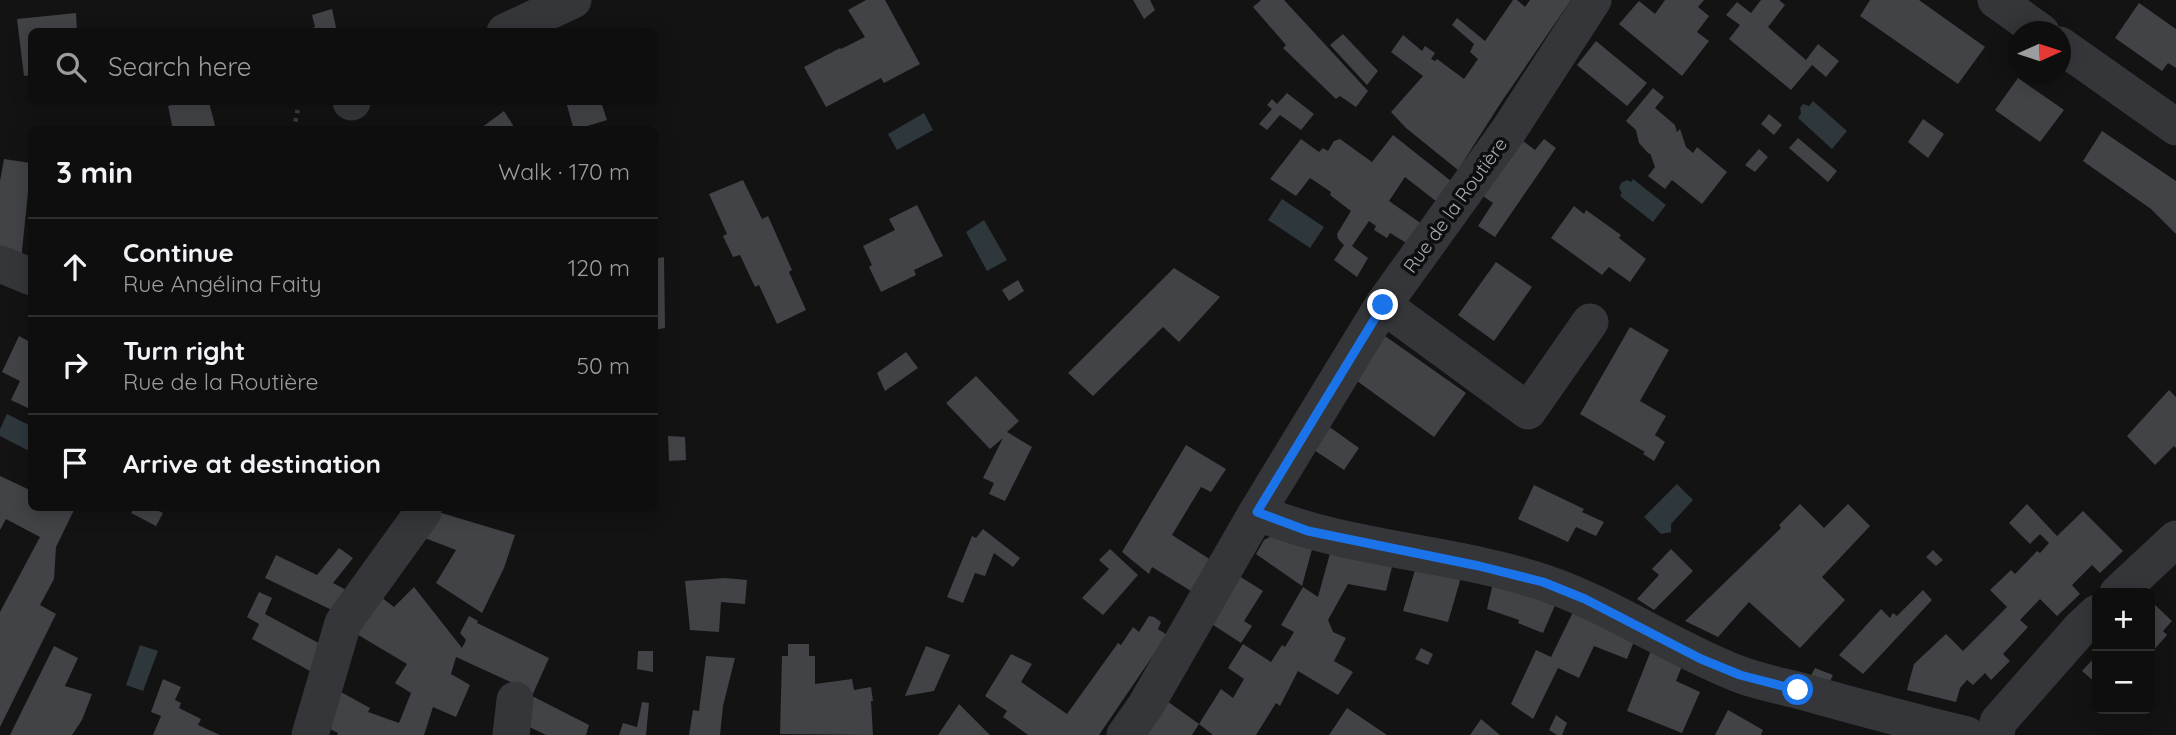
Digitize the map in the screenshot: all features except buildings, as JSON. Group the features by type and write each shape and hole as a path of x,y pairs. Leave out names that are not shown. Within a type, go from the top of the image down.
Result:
{"street":[{"path":"514,28 573,0"},
{"name":"Rue de la Routière","path":"1125,735 1146,705 1257,512 1383,305 1509,130 1593,0"},
{"path":"1996,0 2026,21"},
{"path":"2071,54 2176,127"},
{"path":"0,264 28,275"},
{"path":"1383,305 1528,411 1590,322"},
{"path":"310,735 343,622 423,511"},
{"path":"1257,512 1308,531 1543,582 1585,599 1701,659 1740,675 1966,735"},
{"path":"2123,588 2176,539"},
{"path":"1996,735 1998,722 2092,617"}],"path":[{"path":"295,126 298,105"}],"shaded area":[{"path":"1813,101 1847,131 1832,149 1798,118 1803,104 1809,106"},
{"path":"924,113 933,130 897,150 888,134"},
{"path":"1633,179 1666,205 1653,222 1620,196 1621,183 1627,180 1631,182"},
{"path":"1282,199 1324,227 1310,248 1268,220"},
{"path":"984,220 1007,260 987,271 966,232"},
{"path":"7,414 28,424 28,450 0,436 0,429"},
{"path":"1677,484 1693,500 1671,524 1671,532 1661,534 1644,517"},
{"path":"140,645 158,651 143,691 126,685"}],"route":[{"path":"1383,305 1257,512 1308,531 1543,582 1585,599 1701,659 1740,675 1798,690"}]}
